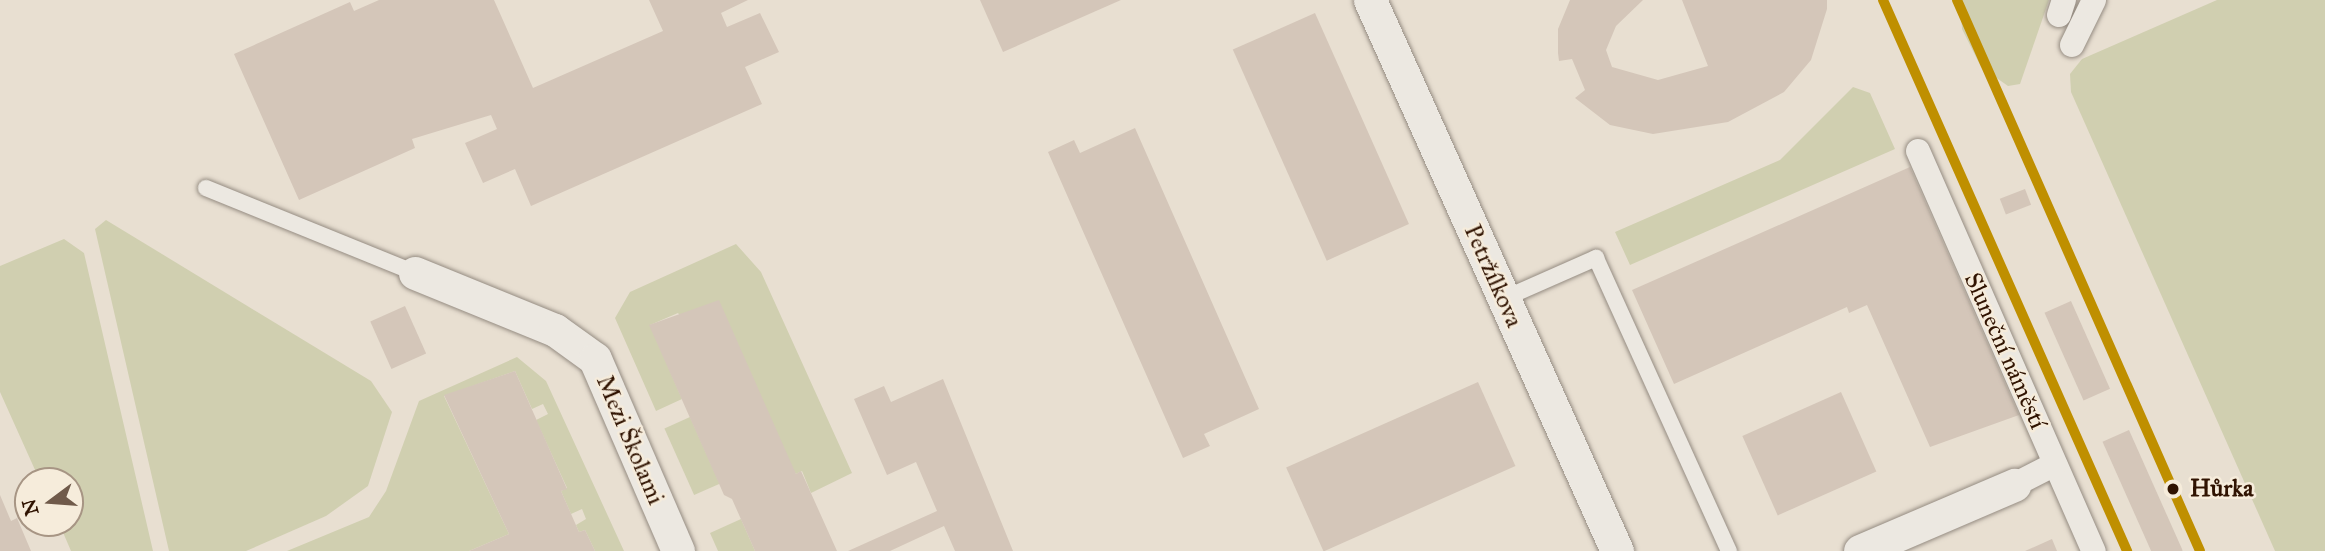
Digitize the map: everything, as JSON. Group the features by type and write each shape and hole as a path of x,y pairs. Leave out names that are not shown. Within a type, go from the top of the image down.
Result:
{"street":[{"name":"Petržílkova","path":"1370,0 1617,551"},
{"path":"2072,45 2094,0"},
{"name":"Sluneční náměstí","path":"1917,151 2094,551"},
{"name":"Mezi Školami","path":"415,273 555,330 595,359 678,551"},
{"path":"1860,551 2014,485 2055,464"}],"lane":[{"path":"205,188 415,273"},
{"path":"1503,299 1596,258 1729,551"}],"green space":[{"path":"1960,0 2049,0 2020,84 2008,86 1981,67 1962,29"},
{"path":"2217,0 2325,0 2325,551 2275,551 2071,92 2070,74 2082,59"},
{"path":"1853,87 1870,93 1895,149 1630,265 1615,232 1780,160"},
{"path":"106,220 371,381 392,412 368,486 326,516 246,551 169,551 95,229"},
{"path":"64,239 84,253 153,551 71,551 65,537 84,537 84,467 34,467 0,392 0,266"},
{"path":"736,244 761,272 852,473 811,493 802,471 796,474 678,313 650,325 682,399 656,411 615,318 630,292"},
{"path":"517,357 546,381 624,551 595,551 585,530 579,532 576,525 586,519 582,509 571,514 561,491 567,488 536,420 548,414 543,404 532,409 515,371 444,396 509,534 469,551 287,551 369,517 386,491 419,401"},
{"path":"690,417 720,484 694,495 664,428"},
{"path":"741,519 755,551 718,551 710,533"}],"building":[{"path":"379,0 494,0 533,88 663,31 649,0 748,0 721,13 727,27 760,13 779,52 745,67 762,104 531,206 515,169 483,183 465,143 497,129 491,115 412,139 415,148 299,200 234,54 350,2 354,11"},
{"path":"980,0 1121,0 1003,52"},
{"path":"1570,0 1643,0 1616,26 1606,50 1612,67 1658,80 1708,66 1682,0 1827,0 1827,9 1811,60 1784,92 1728,122 1653,134 1610,125 1575,98 1585,90 1572,59 1559,61 1558,53 1558,29"},
{"path":"1315,13 1409,224 1327,261 1233,50"},
{"path":"1135,128 1259,409 1204,434 1210,446 1183,458 1048,152 1074,140 1080,153"},
{"path":"1910,167 2019,415 1930,447 1867,305 1849,313 1847,307 1674,384 1632,290"},
{"path":"2025,189 2031,205 2006,215 2000,199"},
{"path":"719,300 796,474 801,471 837,551 755,551 732,499 724,495 649,325"},
{"path":"2071,301 2110,389 2084,400 2045,313"},
{"path":"405,306 426,354 391,369 370,321"},
{"path":"515,371 567,489 561,491 579,532 585,530 595,551 469,551 509,534 444,395"},
{"path":"943,379 1013,551 955,551 944,526 890,551 848,551 937,511 916,462 887,475 854,399 884,386 891,402"},
{"path":"1478,382 1515,466 1325,551 1286,467"},
{"path":"1841,392 1876,471 1778,515 1742,436"},
{"path":"2129,430 2183,551 2151,551 2103,442"},
{"path":"0,495 11,521 14,520 14,537 25,537 31,551 0,551"},
{"path":"2052,539 2057,551 2025,551"}],"transit line":[{"path":"1883,0 2127,551"},
{"path":"1957,0 2200,551"}],"place":[{"name":"Hůrka","path":"2173,489"}]}
